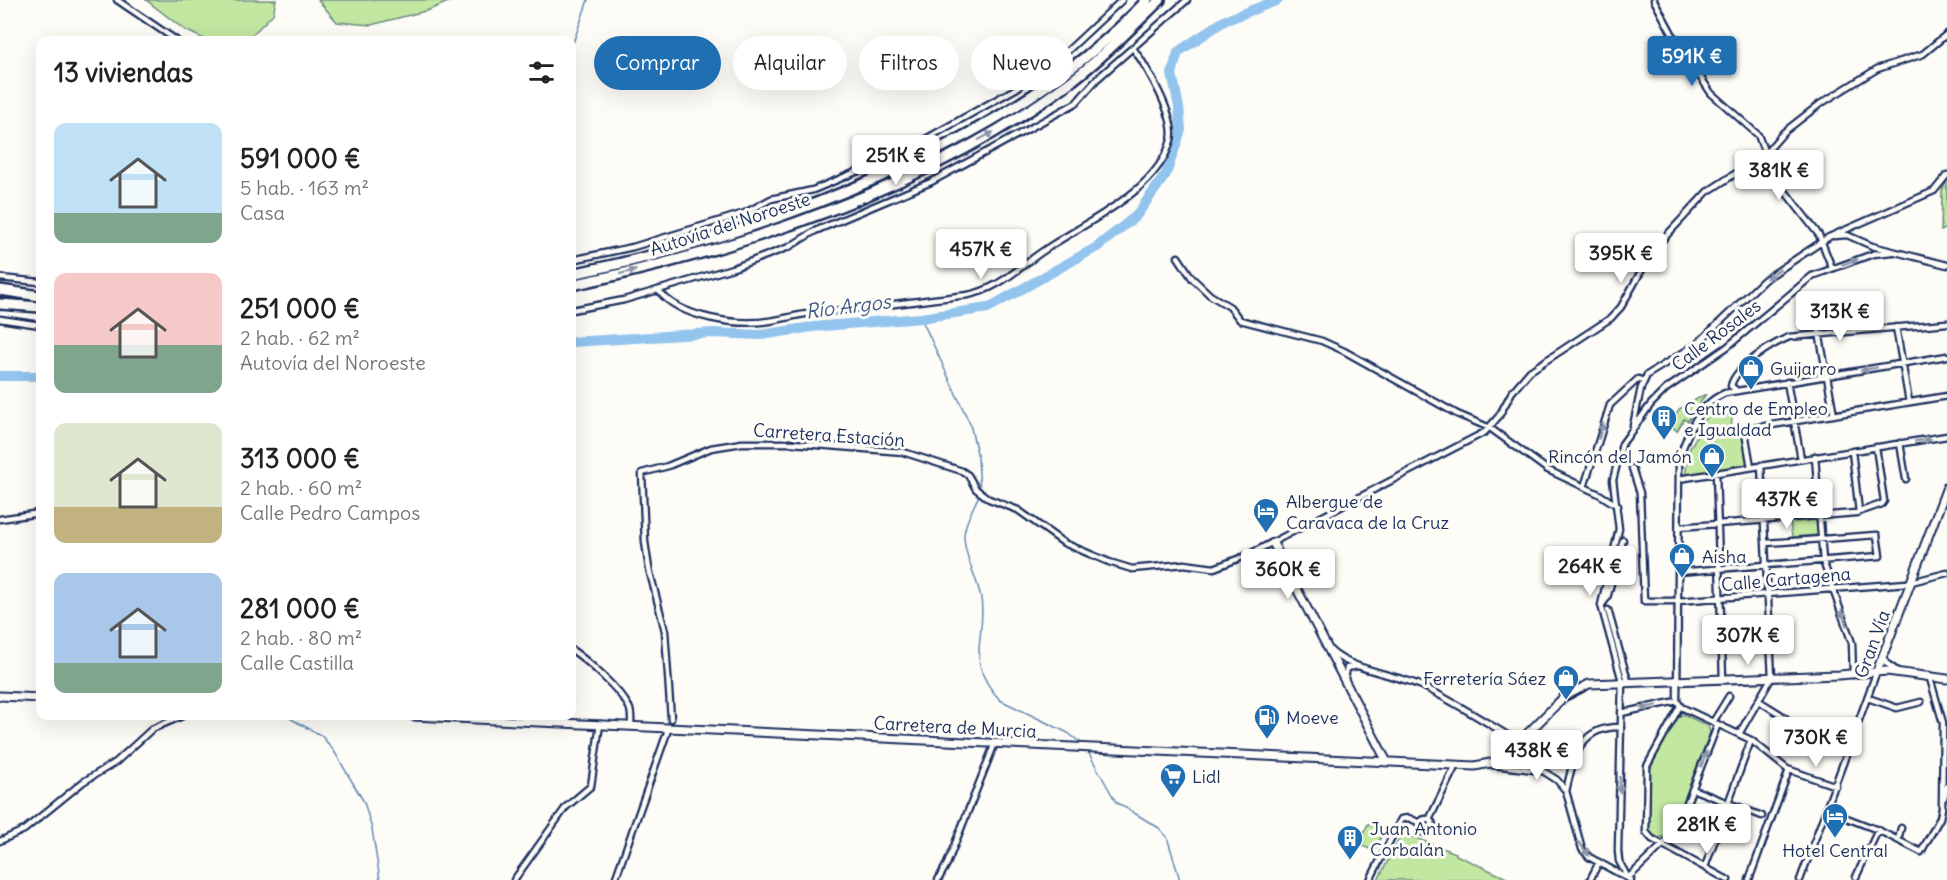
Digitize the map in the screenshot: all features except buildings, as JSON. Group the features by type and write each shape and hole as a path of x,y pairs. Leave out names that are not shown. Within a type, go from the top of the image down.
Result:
{"highway":[{"name":"Autovía del Noroeste","path":"576,273 684,248 781,216 928,153 1000,116 1071,68 1147,0"},
{"name":"Autovía del Noroeste","path":"576,284 686,257 772,231 926,168 1010,123 1067,84 1160,0"},
{"path":"0,290 36,295"},
{"path":"0,304 36,307"}],"main road":[{"name":"Gran Vía","path":"1877,671 1947,487"},
{"path":"1273,543 1387,762"},
{"path":"1492,764 1508,754 1572,691 1589,684 1853,675 1877,671 1929,675 1947,679"},
{"path":"0,696 36,698"},
{"name":"Carretera de Murcia","path":"506,720 631,725 670,723 1103,749 1456,765 1492,764"}],"street":[{"path":"117,0 170,36"},
{"path":"576,259 633,247 669,234 746,213 771,199 813,190 899,154 1017,88 1059,59 1122,0"},
{"path":"576,309 659,291 764,257 815,231 942,176 1076,103 1187,0"},
{"path":"1654,0 1666,25 1711,93 1758,135 1774,177 1819,235 1832,268"},
{"name":"Carretera Estación","path":"670,723 665,632 649,568 641,475 711,448 742,443 792,443 911,454 968,475 980,493 1017,510 1064,543 1132,569 1184,564 1221,567 1460,448 1490,428 1512,392 1530,371 1611,318 1621,306 1653,250 1692,205 1723,180 1764,155 1785,132 1820,104 1877,69 1923,54 1947,34"},
{"path":"659,291 672,304 696,315 760,322 802,314 866,309 968,295 997,285 1045,249 1121,201 1153,172 1166,153 1172,133 1168,114 1133,48"},
{"path":"1625,681 1601,606 1618,534 1618,506 1613,473 1620,449 1632,429 1644,381 1652,370 1697,344 1764,280 1829,237 1934,191 1947,175"},
{"path":"1849,227 1854,238"},
{"path":"1819,235 1829,237 1843,235 1892,252 1947,265"},
{"path":"1868,245 1871,250 1868,255"},
{"name":"Calle Rosales","path":"1632,429 1666,389 1727,347 1812,276 1868,255 1892,252"},
{"path":"1178,257 1192,278 1210,295 1230,307 1239,320 1322,341 1457,414 1490,428 1548,470 1618,506"},
{"path":"0,278 36,282"},
{"path":"0,319 36,324"},
{"path":"1737,391 1731,386 1734,378 1769,346 1789,336 1947,323"},
{"path":"1896,327 1909,402"},
{"path":"1819,332 1834,415"},
{"path":"1728,880 1674,850 1665,842 1648,836 1645,829 1647,769 1678,704 1681,452 1700,414 1712,399 1737,391 1947,356"},
{"path":"1584,487 1610,405 1638,379 1644,381"},
{"path":"1787,382 1801,459"},
{"path":"1750,467 1746,430 1947,396"},
{"path":"1679,479 1947,436"},
{"path":"1900,443 1906,479"},
{"path":"1679,527 1859,512 1884,503 1876,447"},
{"path":"1852,450 1859,512"},
{"path":"1815,456 1822,561 1852,643 1853,675"},
{"path":"1739,734 1772,677 1761,465"},
{"name":"Calle Cartagena","path":"1632,468 1640,493 1642,598 1646,602 1895,585 1947,573"},
{"path":"1716,473 1723,679"},
{"path":"1763,497 1819,493"},
{"path":"0,519 36,514"},
{"path":"1678,572 1880,556 1877,535 1766,543"},
{"path":"1601,606 1607,598 1623,540"},
{"path":"1918,564 1919,575 1928,579"},
{"path":"1895,585 1903,588 1904,600"},
{"path":"1608,610 1625,681 1621,713 1618,851 1621,865 1630,879"},
{"path":"1326,645 1343,660 1422,686 1519,742"},
{"path":"1884,651 1886,663 1899,672"},
{"path":"576,653 625,702 631,713 631,725"},
{"path":"1346,684 1347,668 1363,666"},
{"name":"Gran Vía","path":"1800,880 1877,671"},
{"path":"1862,674 1870,678 1872,687"},
{"path":"1929,675 1939,709 1943,734 1942,808"},
{"path":"1674,850 1672,844 1675,833 1716,723 1729,696"},
{"path":"1868,698 1898,708 1921,702"},
{"path":"1759,701 1786,718 1791,726 1791,735 1774,758"},
{"path":"1621,713 1678,704 1751,740 1789,770 1836,786"},
{"path":"1939,709 1947,710"},
{"path":"0,841 24,830 83,782 116,762 152,729 173,720"},
{"path":"615,880 670,723"},
{"path":"514,880 566,807 591,786 600,724"},
{"path":"1621,727 1602,727 1583,742 1575,758 1566,791 1580,845 1586,853 1599,862 1630,879"},
{"path":"1705,867 1751,740"},
{"path":"938,880 954,848 995,743"},
{"path":"1508,754 1508,762 1513,766"},
{"path":"1492,764 1549,774 1566,791"},
{"path":"1370,880 1401,819 1409,818 1419,823 1429,820 1456,765"},
{"path":"1749,880 1789,770"},
{"path":"1826,810 1878,830 1921,852 1940,818 1947,786"},
{"path":"1692,789 1762,816"},
{"path":"1419,823 1421,832 1430,833 1433,825 1429,820"},
{"path":"1898,840 1901,828"},
{"path":"1856,877 1878,830"},
{"path":"1630,879 1675,833"},
{"path":"1590,880 1599,862"}],"green space":[{"path":"146,0 276,0 273,14 251,36 198,36 185,30"},
{"path":"318,0 453,0 429,10 371,25 337,22"},
{"path":"1947,179 1947,228 1941,231 1942,191"},
{"path":"1706,394 1688,421 1684,419 1677,431 1669,424 1679,409"},
{"path":"1713,406 1732,417 1731,433 1742,431 1747,464 1685,475 1690,448"},
{"path":"1817,519 1819,535 1792,537 1790,521"},
{"path":"1683,714 1708,726 1710,732 1671,834 1660,838 1650,834 1648,829 1650,769 1674,721"},
{"path":"1368,824 1384,831 1374,851 1358,844"},
{"path":"1402,833 1456,853 1511,880 1378,880"}],"waterway":[{"path":"575,36 588,0"},
{"name":"Río Argos","path":"576,342 713,333 761,335 812,327 921,318 988,308 1097,247 1136,216 1166,174 1181,130 1172,74 1178,52 1224,21 1278,0"},
{"path":"921,318 970,424 978,457 980,491"},
{"name":"Río Argos","path":"0,376 36,376"},
{"path":"979,495 968,519 964,535 966,551 981,598 979,661 982,673 1000,700 1068,733 1085,746"},
{"path":"293,720 322,736 334,751 364,802 372,829 380,880"},
{"path":"1087,750 1116,802 1159,828 1167,837 1180,880"}],"place":[{"name":"Guijarro","path":"1751,391"},
{"name":"Centro de Empleo e Igualdad","path":"1664,441"},
{"name":"Rincón del Jamón","path":"1712,479"},
{"name":"Albergue de Caravaca de la Cruz","path":"1266,534"},
{"name":"Aisha","path":"1682,579"},
{"name":"Ferretería Sáez","path":"1566,701"},
{"name":"Moeve","path":"1267,740"},
{"name":"Lidl","path":"1173,799"},
{"name":"Hotel Central","path":"1835,839"},
{"name":"Juan Antonio Corbalán","path":"1350,861"}]}
